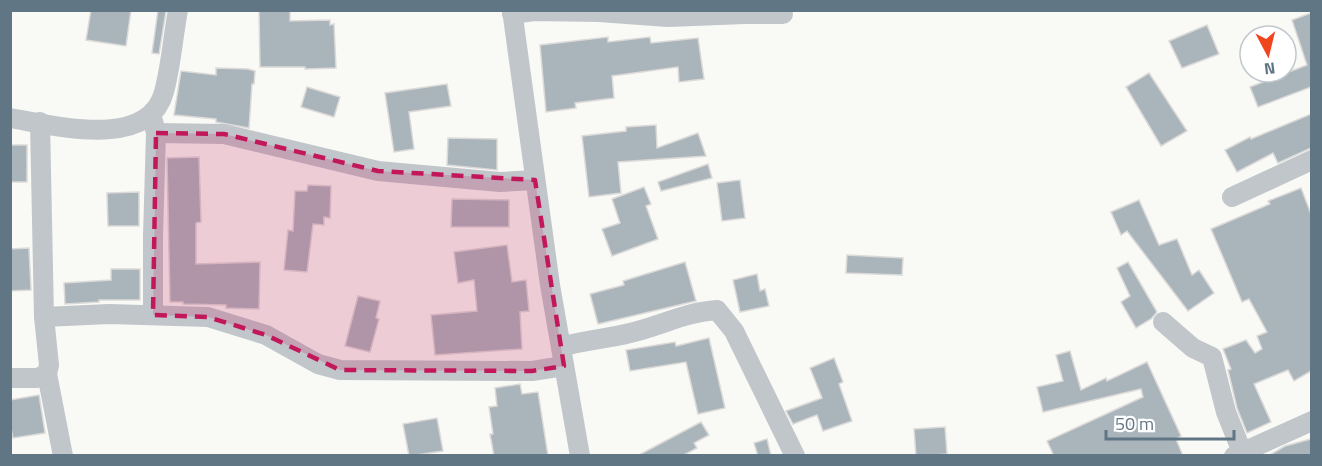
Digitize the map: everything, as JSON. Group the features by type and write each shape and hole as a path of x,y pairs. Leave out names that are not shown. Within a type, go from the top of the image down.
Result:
{"street":[{"path":"153,315 154,124 164,94 178,10"},
{"path":"580,456 535,180 512,12 534,10 599,12 668,17 783,14"},
{"path":"10,118 105,131 154,124 224,134 378,171 500,182 535,180"},
{"path":"40,122 44,317 49,365 47,374 63,456"},
{"path":"1232,197 1311,160"},
{"path":"44,317 109,314 208,317 266,335 318,364 340,370 532,371 562,356 577,342 631,333 697,311 717,310 734,332 795,456"},
{"path":"1163,322 1193,348 1212,357 1238,454 1311,421"},
{"path":"10,378 37,378 47,374"}],"highlighted area":[{"path":"156,133 224,134 378,171 535,180 564,366 532,371 340,370 266,335 208,317 153,315"}],"building":[{"path":"91,10 131,10 126,46 86,40"},
{"path":"158,10 166,11 159,54 152,53"},
{"path":"259,10 290,10 290,21 330,20 330,25 334,24 336,68 260,67"},
{"path":"1311,13 1311,87 1258,107 1250,87 1258,84 1298,84 1298,68 1307,65 1298,38 1298,24 1293,24 1292,20"},
{"path":"1207,25 1219,54 1182,68 1169,41"},
{"path":"608,37 608,42 650,37 651,43 698,38 704,79 679,82 678,67 612,76 614,98 575,103 576,108 546,112 540,45"},
{"path":"216,68 255,71 249,128 216,122 216,119 174,115 181,71 216,75"},
{"path":"1149,73 1187,131 1161,146 1126,87"},
{"path":"447,84 451,106 409,112 414,149 394,152 385,93"},
{"path":"307,87 340,97 334,117 301,107"},
{"path":"1311,114 1311,148 1278,163 1273,153 1237,172 1225,150 1250,137 1251,139"},
{"path":"656,125 657,148 698,133 706,156 618,162 621,193 589,197 582,136 626,131 626,127"},
{"path":"448,138 497,139 497,170 447,165"},
{"path":"10,145 27,145 27,182 10,182"},
{"path":"199,157 201,222 196,223 196,264 260,262 259,309 170,302 167,158"},
{"path":"708,164 712,178 661,191 658,182"},
{"path":"740,180 745,218 722,221 717,183"},
{"path":"308,185 331,186 330,218 324,217 324,225 313,224 307,272 284,270 288,230 293,231 295,191 307,191"},
{"path":"644,187 651,204 646,206 658,239 612,256 602,229 620,223 612,199"},
{"path":"1301,188 1311,214 1311,371 1294,381 1288,370 1254,384 1271,422 1247,433 1237,408 1228,370 1231,369 1223,349 1246,340 1255,353 1262,349 1257,336 1267,332 1249,299 1242,302 1211,229 1270,204 1268,201"},
{"path":"139,192 139,226 108,226 107,193"},
{"path":"452,199 509,200 509,227 451,227"},
{"path":"1139,200 1159,245 1177,239 1192,275 1199,270 1214,293 1188,311 1127,231 1121,235 1111,212"},
{"path":"507,245 512,282 526,280 529,311 520,312 522,349 435,355 431,315 477,311 474,280 458,283 454,252"},
{"path":"29,248 31,290 10,291 10,249"},
{"path":"847,255 903,258 902,275 846,273"},
{"path":"685,262 696,301 598,324 590,294 624,285 623,281"},
{"path":"1128,262 1157,312 1151,319 1136,328 1121,302 1130,296 1117,268"},
{"path":"111,269 140,269 140,300 99,300 99,302 65,304 64,283 111,280"},
{"path":"757,274 760,291 765,289 769,306 740,312 733,280"},
{"path":"358,296 380,301 376,318 379,319 370,352 345,346"},
{"path":"709,338 725,408 698,414 686,362 630,371 626,350 675,342 676,346"},
{"path":"1070,351 1081,390 1106,378 1107,381 1147,362 1181,436 1176,439 1183,456 1054,456 1047,441 1143,397 1141,389 1043,412 1037,387 1063,381 1056,355"},
{"path":"834,358 843,382 839,384 852,421 823,431 817,415 793,424 786,411 822,398 810,368"},
{"path":"520,384 522,394 538,392 548,456 494,456 489,407 497,406 495,388"},
{"path":"39,395 45,433 13,438 10,424 10,400"},
{"path":"437,418 443,451 409,456 403,424"},
{"path":"701,422 709,435 694,443 697,448 682,456 637,456"},
{"path":"945,427 947,454 916,456 914,429"},
{"path":"767,439 771,456 758,456 754,443"},
{"path":"1311,439 1311,456 1268,456 1285,446"}]}
